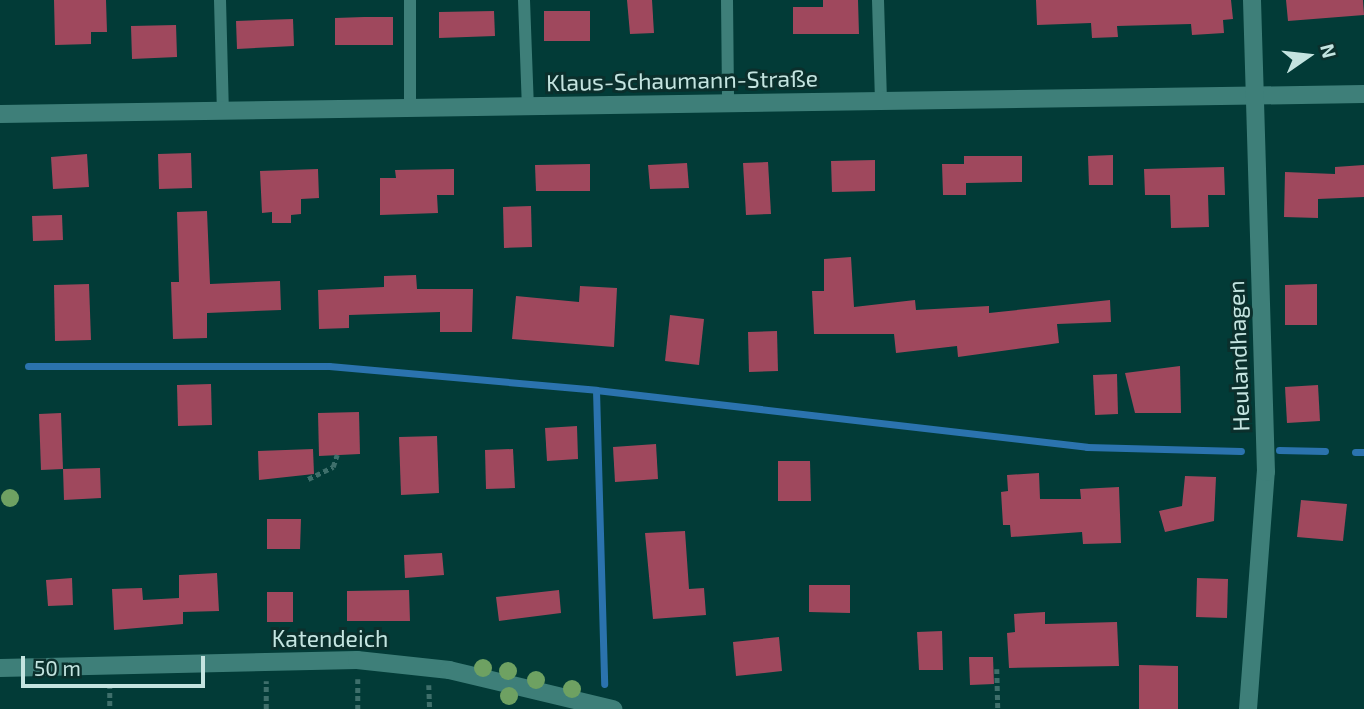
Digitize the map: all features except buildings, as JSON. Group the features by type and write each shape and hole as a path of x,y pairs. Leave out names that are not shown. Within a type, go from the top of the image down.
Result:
{"street":[{"name":"Heulandhagen","path":"1248,709 1266,472 1252,0"},
{"name":"Klaus-Schaumann-Straße","path":"0,114 1364,94"},
{"name":"Katendeich","path":"0,668 357,660 449,670 611,709"}],"lane":[{"path":"220,0 223,111"},
{"path":"410,0 410,108"},
{"path":"524,0 528,107"},
{"path":"727,0 728,104"},
{"path":"878,0 881,102"}],"path":[{"path":"308,479 332,467 337,455"},
{"path":"357,660 358,709"},
{"path":"266,709 267,663"},
{"path":"998,670 999,709"}],"waterway":[{"path":"28,366 329,366 596,390 1087,447 1241,451"},
{"path":"596,390 604,684"},
{"path":"1279,450 1325,451"},
{"path":"1355,452 1364,452"}]}
